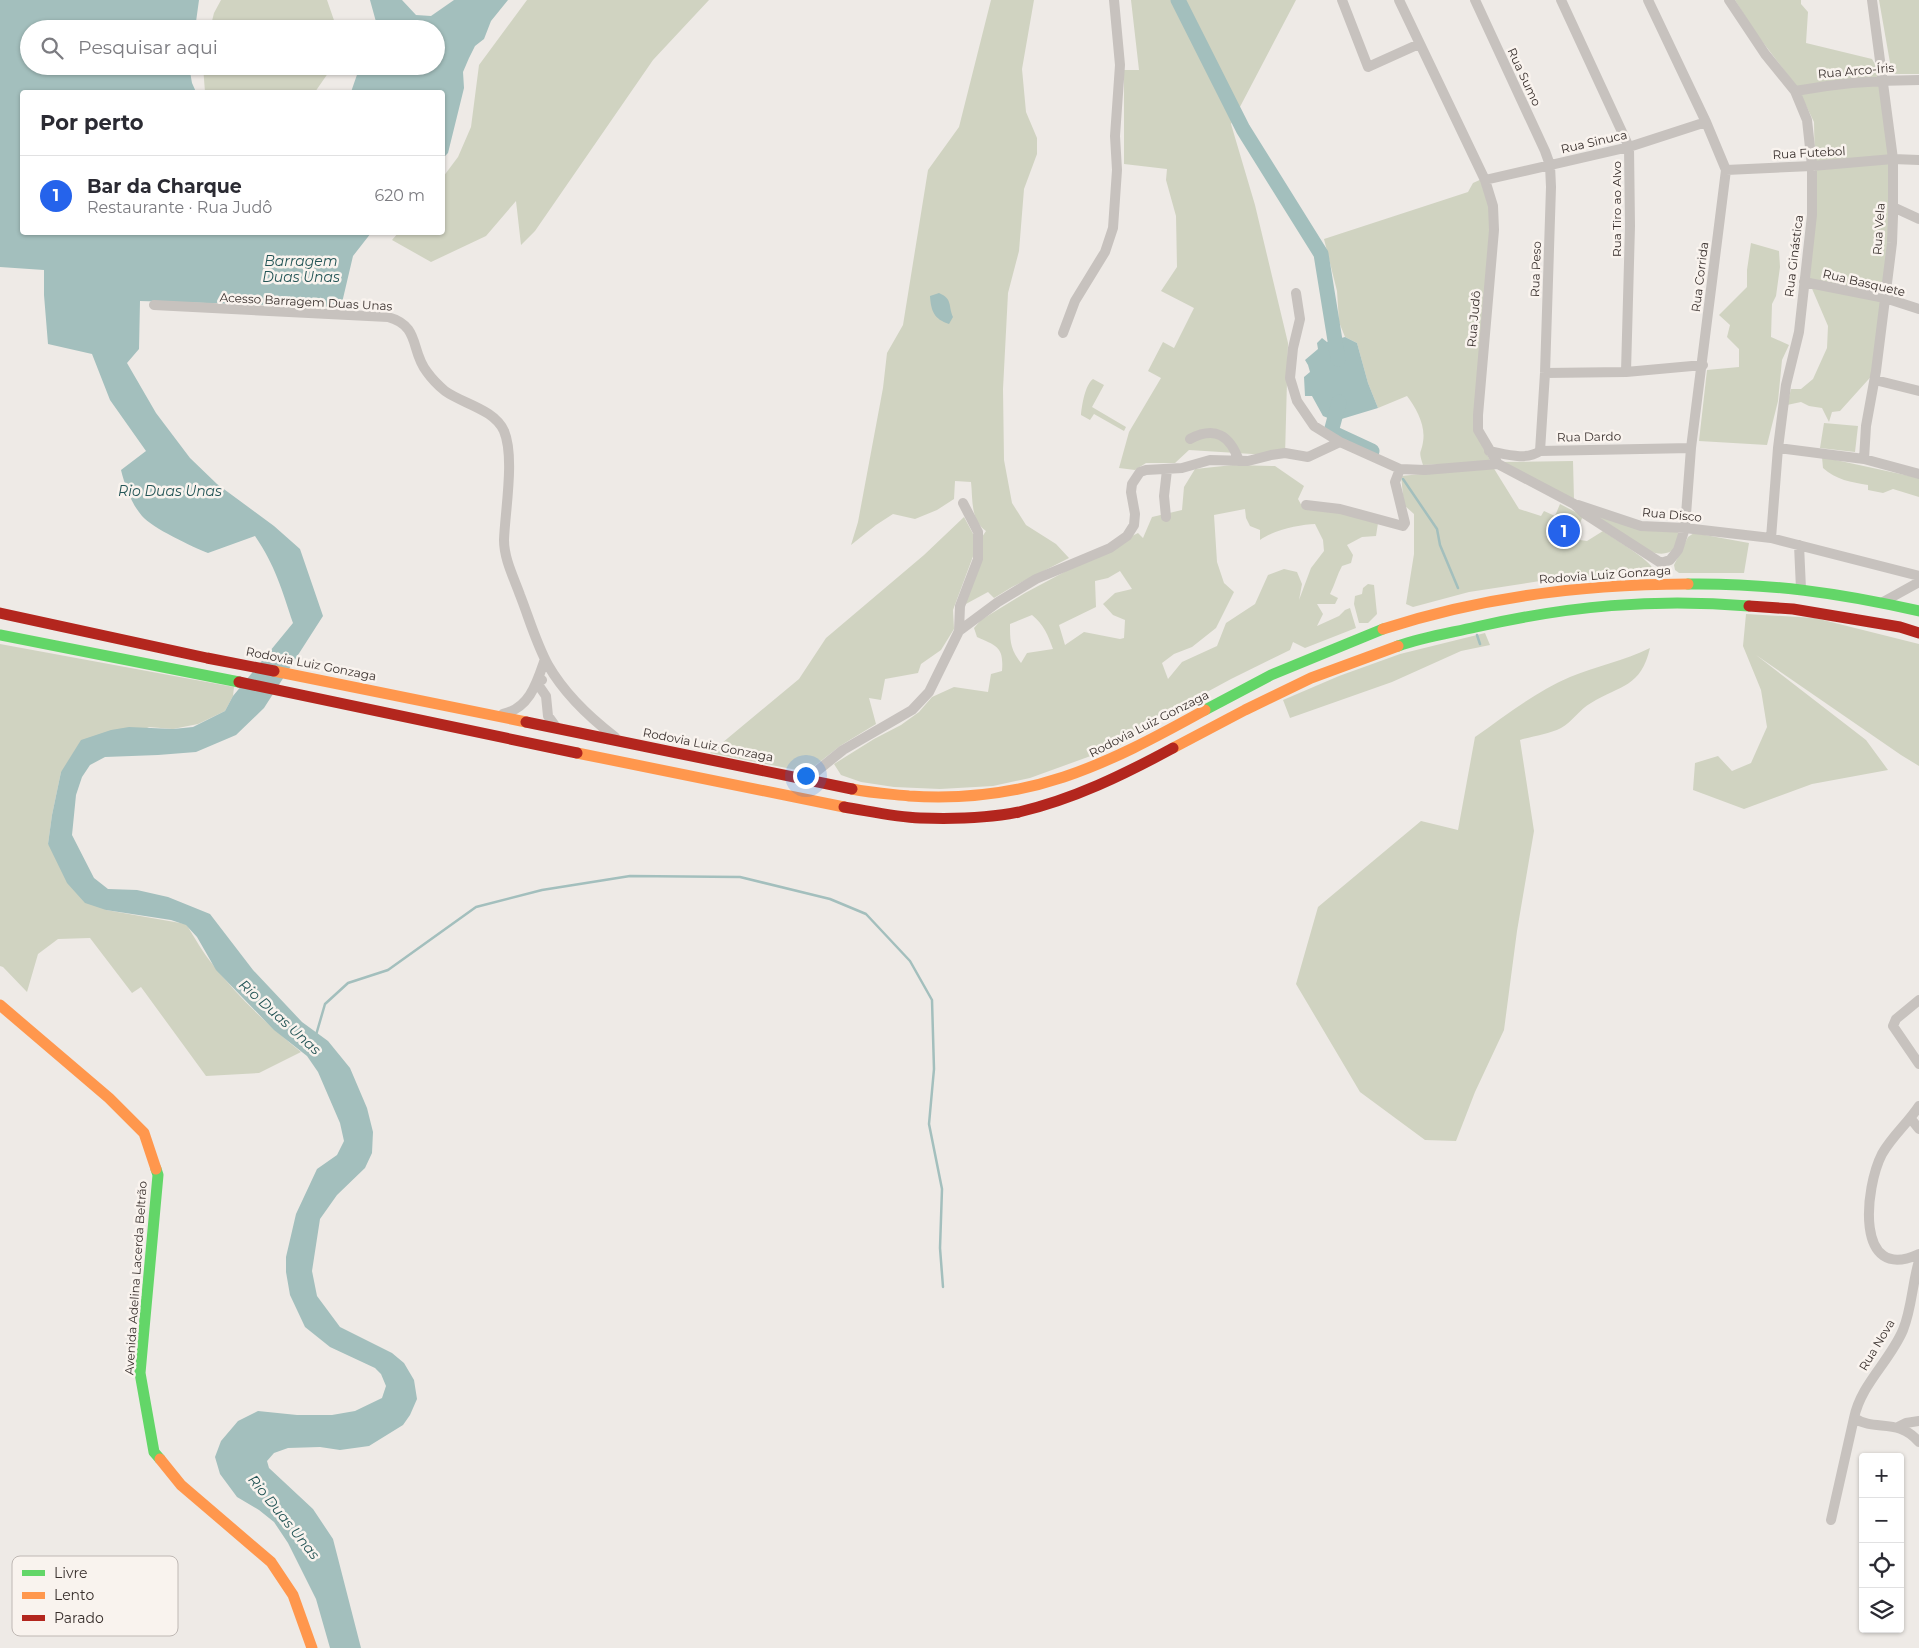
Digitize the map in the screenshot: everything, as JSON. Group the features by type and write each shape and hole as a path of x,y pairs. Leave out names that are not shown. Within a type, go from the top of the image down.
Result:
{"main road":[{"name":"Rodovia Luiz Gonzaga","path":"4,614 207,658 861,791 920,797 957,797 1014,792 1093,769 1272,674 1366,635 1469,605 1558,590 1660,583 1750,585 1801,589 1919,611"},
{"path":"1,636 202,674 298,696 444,724 837,807 918,818 968,817 1017,812 1073,796 1121,776 1245,710 1329,672 1416,640 1516,618 1577,608 1652,602 1714,603 1793,609 1900,627 1919,633"},
{"name":"Avenida Adelina Lacerda Beltrão","path":"0,1005 109,1098 144,1133 158,1175 140,1373 154,1452 181,1485 271,1562 293,1596 312,1648"}],"street":[{"path":"1063,333 1075,301 1105,252 1113,228 1117,170 1115,136 1120,65 1114,0"},
{"path":"1342,0 1368,67 1419,44"},
{"name":"Rua Judô","path":"1399,0 1485,180 1493,206 1494,230 1478,430 1498,464 1574,504 1586,514 1661,563"},
{"name":"Rua Sumo","path":"1475,0 1545,150 1550,165"},
{"name":"Rua Tiro ao Alvo","path":"1561,0 1629,147 1630,207 1626,372"},
{"name":"Rua Corrida","path":"1648,0 1706,122 1726,170 1691,448 1685,528 1678,550 1670,560 1661,563"},
{"name":"Rua Ginástica","path":"1729,0 1765,54 1795,91 1807,120 1812,166 1812,215 1798,332 1786,385 1778,448 1771,538"},
{"name":"Rua Vela","path":"1864,459 1866,426 1875,380 1892,243 1893,207 1893,159 1872,0"},
{"name":"Rua Arco-Íris","path":"1795,91 1845,82 1919,80"},
{"name":"Rua Sinuca","path":"1485,180 1629,147 1706,122"},
{"name":"Rua Futebol","path":"1726,170 1812,166 1893,159 1919,160"},
{"name":"Rua Peso","path":"1540,450 1545,373 1550,165"},
{"path":"1893,207 1919,219"},
{"name":"Rua Basquete","path":"1804,282 1885,298 1919,309"},
{"path":"1296,293 1300,319 1293,348 1290,378 1297,401 1314,426 1340,442 1400,469 1425,470 1498,464"},
{"name":"Acesso Barragem Duas Unas","path":"154,305 388,317 407,325 425,370 437,384 446,392 495,418 503,429 508,440 509,462 504,543 508,561 545,659 553,672 567,692 596,723 619,741"},
{"path":"1545,373 1626,372 1702,365"},
{"path":"1875,380 1919,391"},
{"path":"1190,439 1207,432 1223,436 1236,452 1239,460"},
{"path":"959,631 998,602 1036,578 1110,548 1126,536 1134,524 1132,484 1140,472 1182,468 1210,460 1239,460 1248,462 1270,455 1285,453 1308,458 1340,442"},
{"name":"Rua Dardo","path":"1489,451 1530,455 1540,450 1691,448"},
{"path":"1778,448 1864,459 1919,474"},
{"path":"1306,505 1340,509 1404,526 1395,482 1400,469"},
{"path":"1166,517 1164,496 1167,470"},
{"path":"807,779 843,750 912,710 929,692 959,631 960,606 978,559 978,532 963,503"},
{"name":"Rua Disco","path":"1574,504 1641,526 1685,528 1771,538 1919,576"},
{"path":"1799,545 1801,589"},
{"path":"1660,583 1661,563"},
{"path":"1882,603 1919,582"},
{"path":"494,716 512,712 526,702 537,683 545,659"},
{"path":"537,683 553,672"},
{"path":"537,683 546,696 548,716 557,728"},
{"path":"1919,1000 1896,1019 1894,1026 1919,1064"},
{"path":"1919,1106 1911,1118 1894,1136 1882,1155 1871,1196 1868,1216 1870,1231 1878,1252 1888,1259 1898,1261 1919,1254"},
{"path":"1911,1118 1919,1130"},
{"name":"Rua Nova","path":"1831,1520 1855,1414 1869,1382 1902,1332 1910,1307 1919,1261"},
{"path":"1855,1414 1864,1422 1898,1427 1919,1442"},
{"path":"1898,1427 1906,1423 1919,1421"}],"green space":[{"path":"221,0 327,0 334,20 212,20"},
{"path":"527,0 709,0 653,60 535,231 521,245 516,201 486,236 431,262 392,240 396,235 445,235 445,174 458,157 471,127 479,65"},
{"path":"991,0 1034,0 1022,69 1026,112 1037,138 1037,154 1024,189 1019,251 1008,293 1003,389 1004,460 1012,503 1026,525 1056,544 1069,558 994,598 988,592 964,605 980,540 986,531 977,521 975,515 971,482 955,481 954,499 937,510 915,519 893,514 851,545 858,522 883,388 887,353 903,325 928,170 959,127"},
{"path":"1131,0 1296,0 1231,124 1255,205 1288,343 1285,456 1189,450 1175,463 1146,463 1135,470 1119,468 1129,432 1161,378 1148,371 1163,342 1174,348 1194,308 1161,291 1177,267 1176,216 1166,180 1167,169 1124,164 1124,70 1139,70"},
{"path":"1735,0 1801,0 1801,4 1808,12 1806,43 1872,59 1884,80 1894,186 1876,371 1840,411 1832,412 1829,422 1822,408 1809,406 1801,402 1787,405 1791,389 1801,389 1813,379 1827,348 1828,326 1807,277 1815,171 1814,122 1797,87 1755,32"},
{"path":"1879,0 1919,0 1919,74 1892,74"},
{"path":"204,75 327,75 316,90 205,90"},
{"path":"1484,178 1493,208 1474,430 1491,462 1423,465 1420,454 1424,436 1423,429 1420,417 1414,406 1407,396 1378,408 1368,383 1357,343 1345,337 1339,322 1337,291 1324,239 1468,192 1473,183"},
{"path":"1751,243 1779,251 1780,267 1776,296 1772,304 1771,337 1789,345 1782,360 1778,401 1767,445 1699,441 1707,370 1739,367 1739,349 1727,337 1730,325 1719,315 1747,287 1747,270"},
{"path":"1093,379 1104,385 1092,407 1126,427 1124,431 1094,414 1090,420 1081,415 1086,390"},
{"path":"1824,423 1858,426 1855,452 1820,448"},
{"path":"1822,457 1919,478 1919,497 1893,489 1883,493 1868,490 1868,485 1838,478 1823,468"},
{"path":"1573,461 1574,500 1499,462"},
{"path":"1233,465 1275,466 1304,486 1298,499 1303,508 1335,510 1378,523 1376,536 1362,537 1347,545 1353,555 1351,563 1342,566 1330,594 1338,598 1335,604 1317,604 1323,614 1317,626 1339,616 1350,608 1356,628 1305,648 1293,642 1290,650 1231,679 1124,737 1121,745 1030,778 993,786 940,789 894,787 861,782 841,775 834,764 901,725 919,712 932,697 954,687 988,692 991,674 1002,671 1002,657 998,648 977,637 974,628 981,620 1025,593 1130,537 1138,533 1143,538 1152,517 1182,510 1184,487 1195,469","holes":["1245,509 1246,518 1250,526 1260,530 1260,540 1286,529 1315,524 1323,540 1324,551 1311,568 1299,600 1302,584 1297,572 1284,569 1268,575 1255,604 1226,623 1217,646 1182,662 1168,679 1162,663 1174,654 1192,647 1216,628 1234,592 1224,583 1217,562 1214,515","1120,571 1132,589 1115,593 1103,604 1113,615 1125,620 1124,638 1120,639 1084,632 1065,645 1059,625 1096,607 1095,581 1108,578","1032,615 1045,630 1053,649 1027,653 1021,663 1011,645 1010,624"]},
{"path":"1493,467 1519,509 1541,516 1544,511 1555,516 1560,504 1583,516 1573,539 1587,541 1603,531 1638,555 1653,569 1648,573 1540,581 1469,592 1413,607 1406,604 1414,554 1414,514 1404,505 1401,476"},
{"path":"1587,510 1678,530 1678,543 1676,548 1667,553 1661,554 1649,551"},
{"path":"964,517 978,543 953,610 954,629 941,650 921,664 918,673 885,679 881,700 869,698 876,724 840,746 807,772 710,753 799,679 826,638 924,555"},
{"path":"1694,533 1749,543 1744,573 1679,573 1675,570 1674,565 1688,537"},
{"path":"1368,584 1374,585 1377,614 1368,623 1359,623 1354,604 1355,596 1362,594 1363,588"},
{"path":"1746,614 1815,618 1919,644 1919,766 1756,655 1866,740 1888,770 1812,784 1744,809 1693,790 1695,763 1718,756 1732,771 1751,763 1767,727 1761,690 1743,646"},
{"path":"1485,633 1490,645 1461,651 1392,682 1290,718 1283,700 1339,676 1400,654"},
{"path":"0,644 234,687 233,696 225,711 198,724 173,729 149,727 61,772 48,844 106,910 186,924 206,956 224,978 266,1022 301,1052 259,1073 206,1076 141,987 132,993 90,938 58,939 38,954 27,992 0,966"},
{"path":"1650,648 1641,671 1628,683 1587,706 1561,728 1520,740 1534,831 1517,931 1504,1030 1475,1092 1456,1141 1425,1140 1360,1092 1296,984 1318,907 1421,821 1458,830 1475,737 1557,683"}],"water":[{"name":"Rio Duas Unas","path":"0,0 199,0 196,20 20,20 20,75 191,75 195,90 20,90 20,235 369,235 353,256 341,307 140,301 139,349 127,363 156,413 190,458 217,484 274,526 300,549 323,616 264,708 236,735 196,752 105,757 90,765 82,777 76,795 72,835 94,878 108,889 137,890 168,897 210,914 253,970 302,1022 328,1041 350,1068 367,1108 373,1132 372,1153 365,1168 337,1195 320,1219 312,1271 317,1296 340,1327 392,1353 404,1363 414,1380 417,1399 403,1425 369,1446 340,1450 320,1447 288,1448 274,1453 267,1461 269,1468 313,1509 333,1539 361,1648 330,1648 316,1599 288,1543 274,1522 259,1510 237,1497 220,1474 215,1457 221,1441 238,1421 258,1411 297,1415 332,1415 355,1411 382,1398 386,1386 381,1374 375,1368 330,1347 305,1327 290,1295 286,1272 286,1257 296,1214 317,1169 337,1155 344,1141 340,1123 318,1072 307,1056 274,1030 216,970 197,937 186,925 171,920 106,910 85,903 67,883 48,844 61,772 81,740 111,730 129,727 173,729 193,727 225,711 233,696 293,623 273,568 255,536 208,553 163,531 142,516 129,494 121,470 146,451 110,400 92,354 48,344 44,270 0,267"},
{"path":"370,0 402,0 416,15 431,16 454,0 508,0 491,21 484,39 475,46 463,72 464,88 448,153 445,156 445,90 352,90 357,75 445,75 445,20 376,20"},
{"path":"939,293 949,303 953,317 949,324 940,320 932,310 930,296"},
{"path":"1345,337 1357,343 1368,383 1378,408 1335,421 1323,416 1312,396 1305,396 1304,377 1310,372 1305,360 1318,349 1317,343 1322,338 1327,342"}],"waterway":[{"path":"1178,0 1243,129 1321,254 1338,359"},
{"path":"1339,402 1331,432 1372,451"},
{"path":"1403,479 1437,529 1440,545 1458,588"},
{"path":"1477,635 1480,644"},
{"path":"316,1035 325,1004 348,983 388,970 476,907 542,890 630,876 740,877 830,899 866,914 910,961 932,1000 934,1069 929,1124 942,1189 940,1248 943,1287"}],"traffic: fast":[{"path":"1688,584 1747,585 1804,590 1919,611"},
{"path":"1398,646 1510,620 1578,609 1679,603 1749,606"},
{"path":"1205,710 1271,675 1383,629"},
{"path":"0,635 239,682"},
{"path":"156,1169 158,1175 140,1373 154,1452 160,1459"}],"traffic: slow":[{"path":"1383,629 1458,608 1534,594 1611,587 1688,584"},
{"path":"1173,748 1311,678 1398,646"},
{"path":"274,671 526,722"},
{"path":"852,789 909,796 952,797 991,794 1028,787 1064,777 1098,764 1205,710"},
{"path":"577,753 844,807"},
{"path":"0,1005 109,1098 144,1133 156,1169"},
{"path":"160,1459 181,1485 271,1562 293,1595 312,1648"}],"traffic: jam":[{"path":"1749,606 1793,609 1900,627 1919,633"},
{"path":"0,613 274,671"},
{"path":"239,682 577,753"},
{"path":"526,722 852,789"},
{"path":"844,807 920,818 970,818 1019,812 1079,793 1136,768 1173,748"}],"place":[{"name":"Bar da Charque","path":"1564,531"}],"water label":[{"name":"Barragem Duas Unas","path":"301,270"}]}
